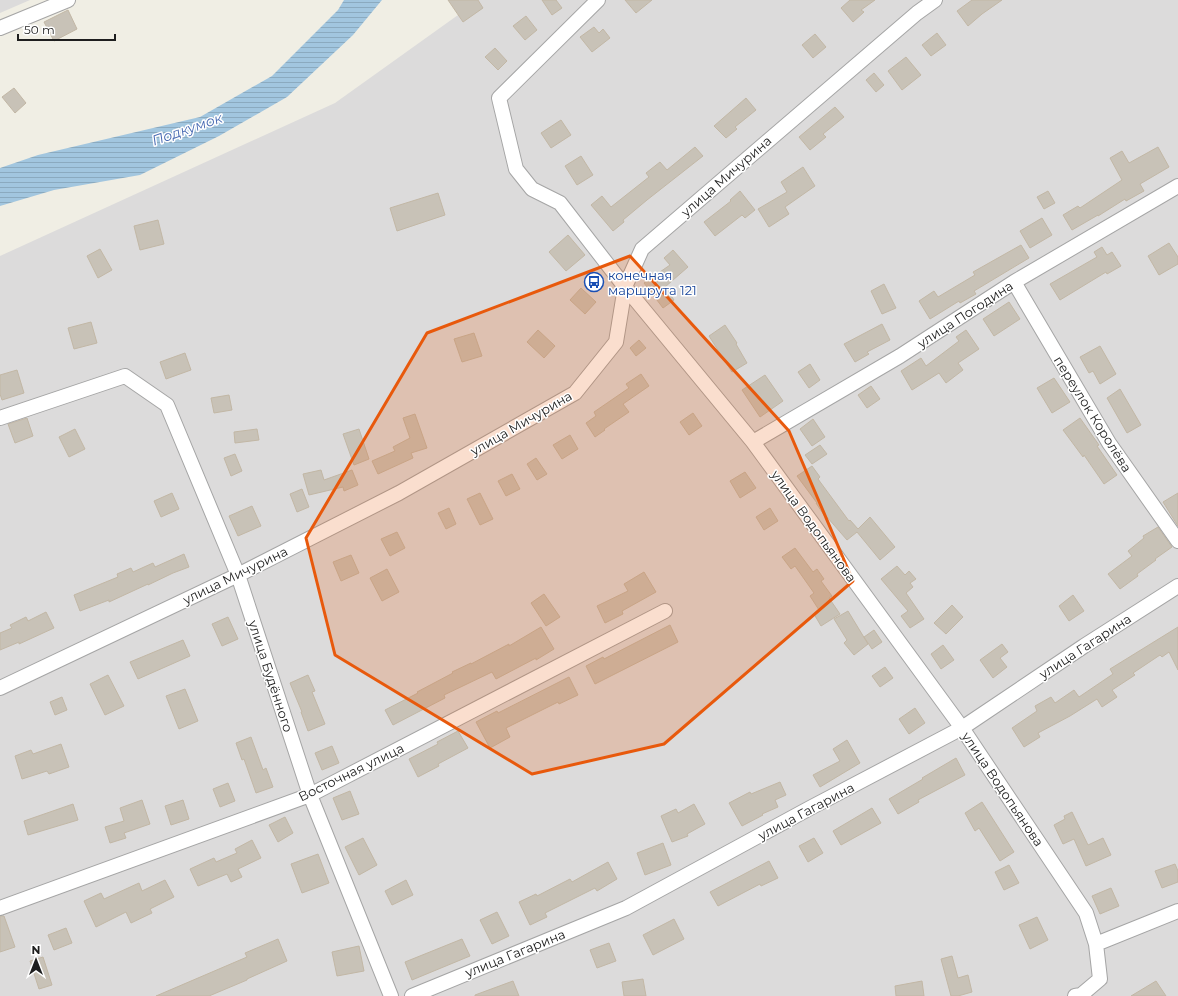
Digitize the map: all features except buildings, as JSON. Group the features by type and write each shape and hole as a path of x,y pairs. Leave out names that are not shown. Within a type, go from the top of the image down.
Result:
{"street":[{"path":"0,28 68,0"},
{"name":"улица Водопьянова","path":"598,0 499,98 516,169 532,190 560,203 625,287 753,442 962,728 1086,913 1096,944 1100,980 1081,995 1075,996"},
{"name":"улица Мичурина","path":"0,688 238,575 399,493 575,393 616,342 625,287 642,249 800,112 934,0"},
{"name":"улица Погодина","path":"753,442 900,356 1014,282 1178,186"},
{"name":"переулок Королёва","path":"1014,282 1109,443 1178,541"},
{"name":"улица Будённого","path":"0,418 125,376 167,405 238,575 310,795 391,996"},
{"name":"улица Гагарина","path":"412,996 626,908 810,808 962,728 1084,646 1178,586"},
{"name":"Восточная улица","path":"0,908 310,795 665,611"},
{"path":"1096,944 1178,911"}],"highlighted area":[{"path":"630,256 789,431 853,581 664,744 532,774 335,655 306,538 427,333"}],"shaded area":[{"path":"0,0 30,0 0,13"},
{"path":"479,0 1178,0 1178,996 0,996 0,256 335,103"}],"water":[{"name":"Подкумок","path":"344,0 382,0 353,35 287,97 219,136 140,175 54,190 0,206 0,168 38,155 200,117 272,76 338,10"}],"place":[{"name":"конечная маршрута 121","path":"594,282"}]}
